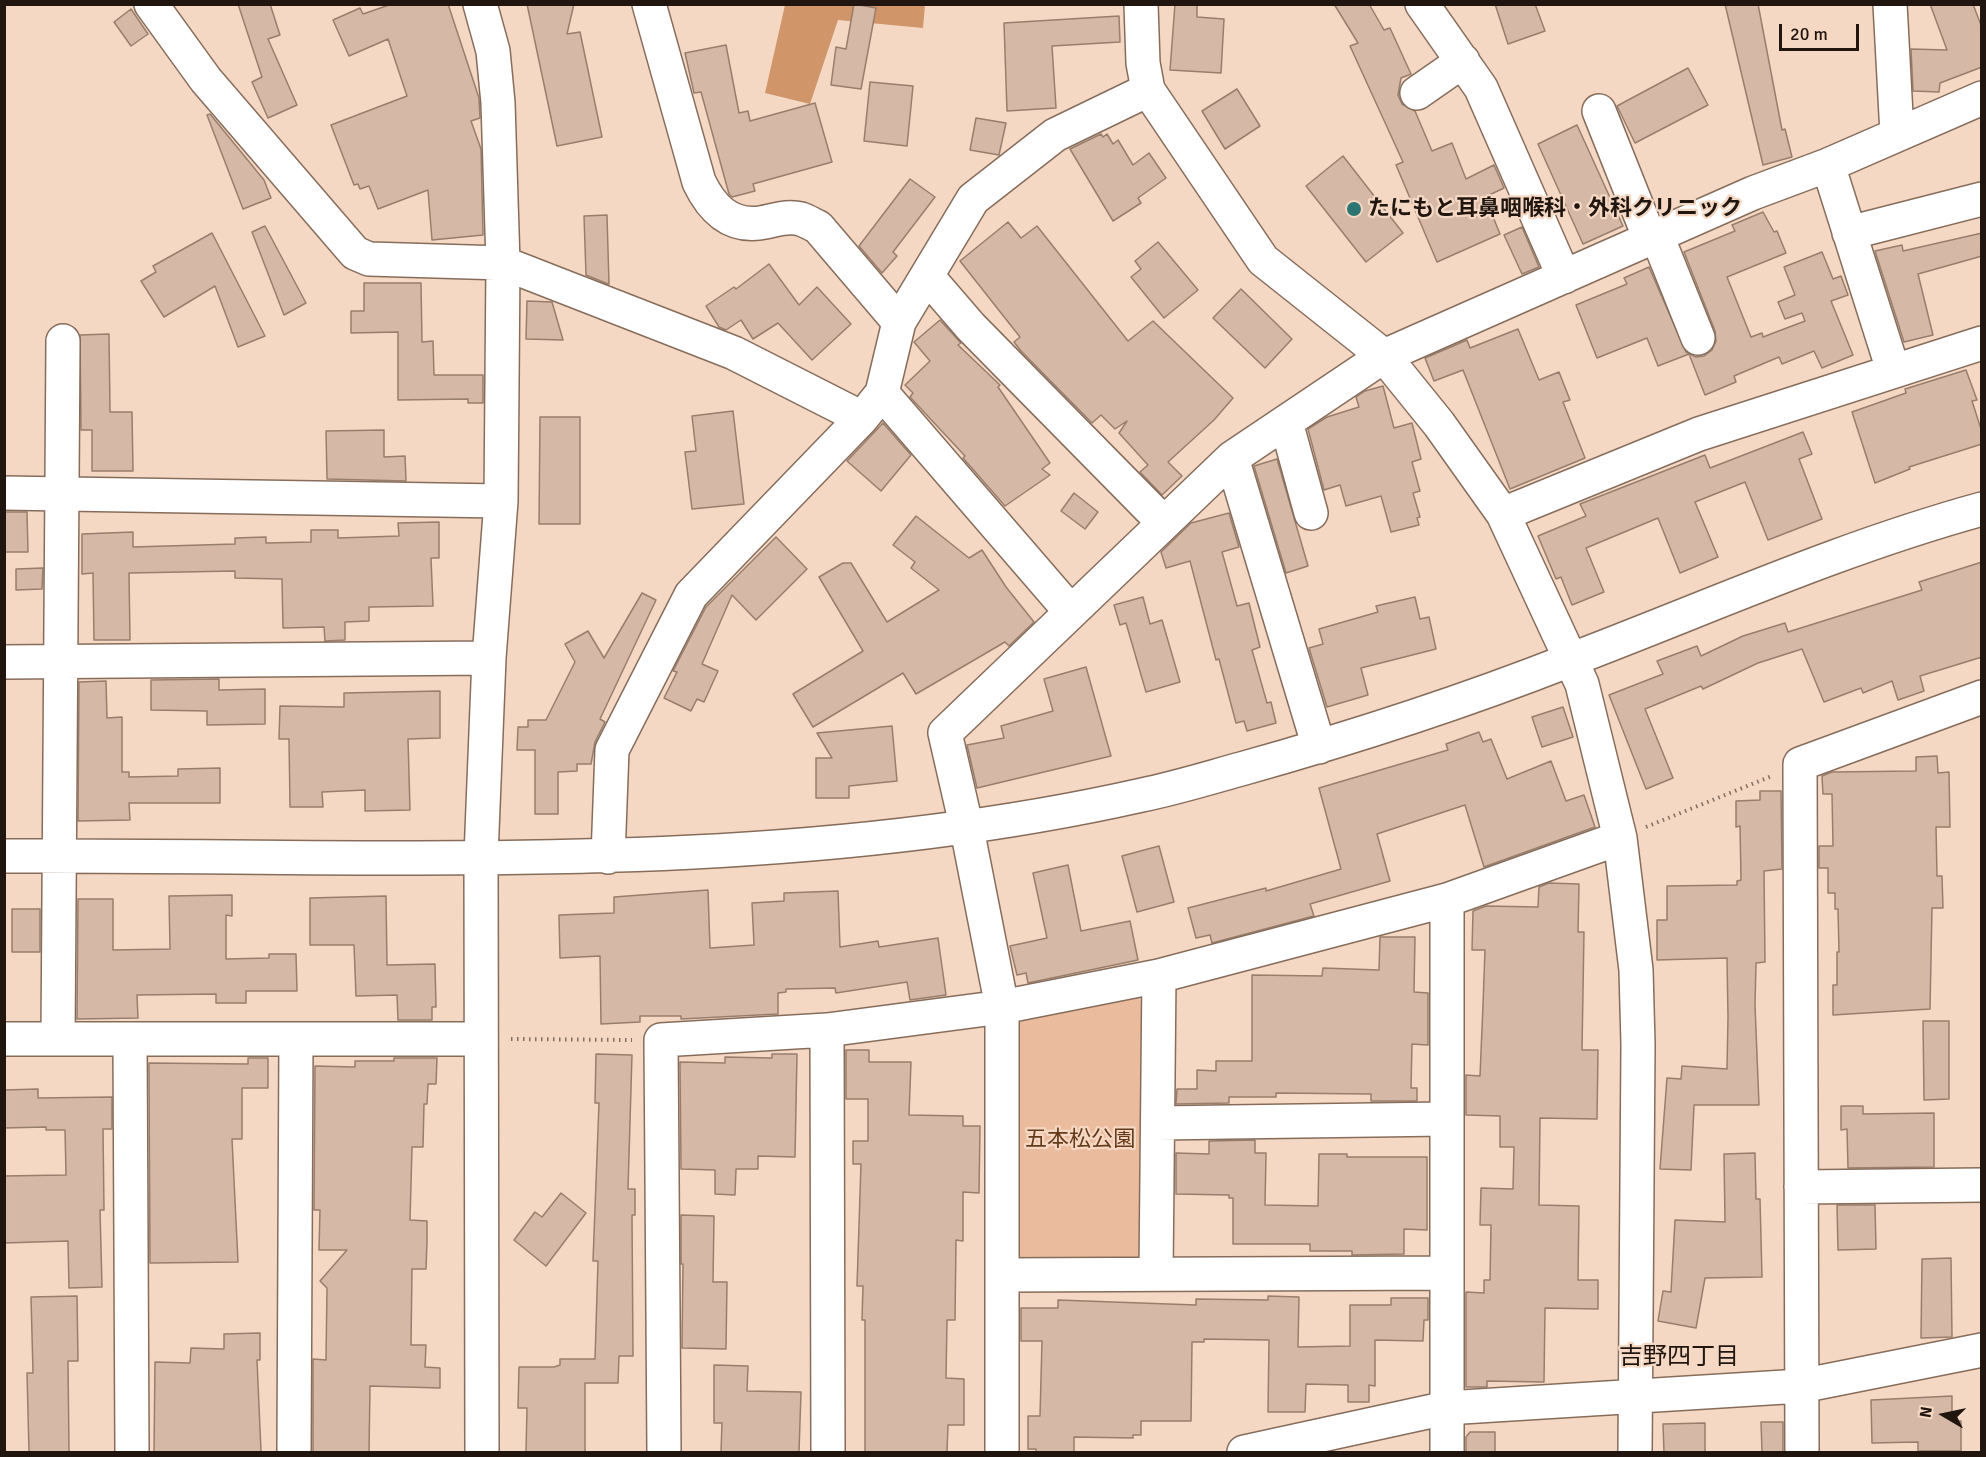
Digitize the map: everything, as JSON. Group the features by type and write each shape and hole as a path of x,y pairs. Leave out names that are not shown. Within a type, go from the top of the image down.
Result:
{"street":[{"path":"151,4 206,80 355,253 369,259 503,263 734,353 862,418"},
{"path":"480,4 493,51 498,103 503,263 501,501 489,658 481,856 482,1452"},
{"path":"649,4 699,182 709,203 726,218 758,224 780,218 800,219 818,227 899,322"},
{"path":"1141,4 1143,63 1148,90 1263,260 1384,356 1439,424 1503,514 1582,684 1620,837 1636,970 1638,1044 1635,1452"},
{"path":"1422,4 1481,88 1564,277"},
{"path":"1890,4 1897,134"},
{"path":"1417,93 1463,62"},
{"path":"608,857 612,750 691,595 862,418 882,393 899,322 973,199 1055,135 1148,90"},
{"path":"1002,1452 1002,1007 967,829 945,733 1232,458 1384,356 1753,193 1828,165 1982,98"},
{"path":"1599,111 1698,338"},
{"path":"1828,165 1893,370"},
{"path":"1849,233 1982,199"},
{"path":"927,276 971,327 1164,523"},
{"path":"58,1039 63,341"},
{"path":"1503,514 1699,434 1982,343"},
{"path":"882,393 1071,612"},
{"path":"1286,422 1311,513"},
{"path":"1232,458 1319,747"},
{"path":"4,493 501,501"},
{"path":"4,856 608,857 770,848 967,829 1145,795 1319,747 1572,660 1817,561 1982,509"},
{"path":"4,662 489,658"},
{"path":"1802,1452 1800,765 1982,697"},
{"path":"664,1452 661,1040 827,1030 1002,1007 1159,976 1447,900 1620,837"},
{"path":"1446,1452 1444,1119 1447,900"},
{"path":"1156,1273 1159,976"},
{"path":"827,1030 828,1452"},
{"path":"4,1039 480,1039"},
{"path":"130,1039 132,1452"},
{"path":"294,1452 296,1039"},
{"path":"1158,1123 1444,1119"},
{"path":"1801,1187 1982,1185"},
{"path":"1003,1275 1446,1274"},
{"path":"1244,1452 1446,1408 1802,1386 1982,1350"}],"path":[{"path":"1620,837 1800,765"},
{"path":"480,1039 661,1040"}],"green space":[{"name":"五本松公園","path":"1135,994 1146,1007 1145,1253 1136,1261 1021,1262 1014,1253 1015,1026 1027,1017"}],"shaded area":[{"path":"785,5 925,5 923,28 838,20 810,104 765,93"}],"building":[{"path":"238,4 270,4 280,35 268,39 297,105 268,118 252,82 262,77"},
{"path":"392,4 448,4 479,98 480,118 471,121 481,149 483,235 432,240 428,190 378,209 369,186 360,189 358,184 354,185 331,125 407,96 388,39 349,56 333,20 360,8 363,14"},
{"path":"527,4 574,4 567,34 580,32 602,137 557,146"},
{"path":"854,4 876,8 861,89 831,85 836,47 846,49"},
{"path":"1175,4 1197,4 1197,17 1224,19 1221,73 1170,70"},
{"path":"1334,4 1369,4 1384,30 1390,28 1411,74 1401,78 1398,95 1402,104 1415,111 1432,151 1452,143 1466,179 1494,165 1504,188 1485,197 1500,234 1437,262 1396,165 1403,162 1350,46 1358,43"},
{"path":"1495,4 1535,4 1545,31 1508,44"},
{"path":"1725,4 1758,4 1782,130 1785,129 1792,157 1763,165"},
{"path":"1930,4 1973,4 1982,28 1982,67 1940,83 1939,92 1913,91 1911,49 1947,50"},
{"path":"131,9 148,34 131,46 114,22"},
{"path":"1119,16 1120,42 1052,46 1056,108 1007,111 1004,23"},
{"path":"726,45 739,113 748,111 750,121 815,103 832,162 753,184 755,191 732,197 729,194 701,92 694,93 685,53"},
{"path":"1688,68 1708,105 1635,143 1617,106"},
{"path":"870,82 913,86 907,146 864,141"},
{"path":"1237,89 1260,126 1225,149 1202,111"},
{"path":"210,114 264,180 271,198 243,209 207,115"},
{"path":"976,118 1006,123 999,155 970,150"},
{"path":"1577,125 1623,226 1583,244 1538,144"},
{"path":"1101,134 1103,137 1107,134 1113,144 1118,140 1133,165 1149,153 1166,178 1138,198 1141,203 1113,221 1070,149"},
{"name":"たにもと耳鼻咽喉科・外科クリニック","path":"1343,156 1403,233 1366,262 1306,186"},
{"path":"910,179 935,197 893,252 897,256 882,273 859,246"},
{"path":"1763,212 1774,232 1777,231 1786,253 1727,277 1751,337 1762,333 1763,337 1805,321 1802,313 1785,319 1778,302 1795,295 1784,267 1822,252 1833,279 1841,276 1848,295 1831,301 1853,355 1822,368 1814,351 1782,364 1779,357 1734,376 1736,382 1705,395 1689,354 1658,366 1647,338 1597,358 1576,305 1627,284 1624,278 1649,267 1686,352 1696,357 1704,356 1712,350 1716,341 1715,331 1684,252 1735,231 1732,225"},
{"path":"607,215 609,284 586,275 584,216"},
{"path":"1008,222 1021,238 1037,226 1128,341 1153,321 1233,398 1214,420 1168,462 1182,476 1162,495 1140,472 1148,465 1119,433 1127,421 1115,429 1101,415 1092,423 1021,351 1014,342 1020,337 960,261"},
{"path":"265,226 306,303 284,315 252,232"},
{"path":"1522,227 1539,267 1522,274 1504,235"},
{"path":"212,233 265,336 238,347 215,286 164,317 141,281 156,272 153,266"},
{"path":"1982,233 1982,256 1918,274 1933,335 1904,342 1875,251 1902,245 1903,251"},
{"path":"1158,242 1198,290 1164,318 1131,277 1141,269 1135,261"},
{"path":"769,264 799,305 817,287 851,324 812,360 778,323 753,339 741,320 726,330 719,327 706,306 734,287 736,289"},
{"path":"364,283 421,283 422,342 433,341 434,375 483,375 483,403 468,403 468,399 398,400 398,332 351,333 351,311 364,311"},
{"path":"1241,289 1292,339 1265,368 1213,318"},
{"path":"527,301 552,302 563,340 526,339"},
{"path":"940,320 961,343 958,345 1000,385 998,387 1050,463 1042,469 1050,475 1005,506 963,458 965,456 910,397 913,393 905,385 930,361 914,342"},
{"path":"1518,329 1539,380 1559,372 1570,400 1563,402 1585,458 1510,489 1463,370 1434,381 1425,358 1467,340 1470,348"},
{"path":"109,334 110,412 132,412 133,471 92,471 92,430 81,430 80,335"},
{"path":"1966,370 1977,400 1972,401 1982,432 1982,444 1909,467 1910,469 1875,483 1852,412 1906,393 1905,389"},
{"path":"1383,386 1394,428 1412,423 1421,459 1412,462 1420,491 1413,493 1420,517 1417,518 1419,525 1391,532 1381,496 1346,506 1340,485 1324,490 1308,429 1327,417 1359,407 1356,397 1365,391"},
{"path":"733,411 744,504 692,509 685,452 696,451 692,416"},
{"path":"540,417 580,417 580,524 539,524"},
{"path":"883,423 911,455 881,491 847,461"},
{"path":"384,430 384,457 405,456 406,481 327,479 326,431"},
{"path":"1803,432 1812,454 1799,459 1822,519 1768,540 1745,482 1695,502 1718,557 1680,573 1658,518 1586,548 1604,592 1572,605 1561,577 1556,579 1538,536 1586,516 1580,504 1705,455 1710,468"},
{"path":"1277,459 1308,566 1286,573 1254,466"},
{"path":"1074,493 1098,512 1085,529 1061,511"},
{"path":"4,512 27,512 28,552 4,552"},
{"path":"1229,513 1239,547 1222,552 1237,606 1249,603 1260,647 1252,650 1267,703 1271,702 1276,723 1247,731 1244,721 1236,723 1219,659 1216,660 1190,561 1166,568 1161,552 1191,523"},
{"path":"916,516 969,558 982,550 1006,587 1034,622 1009,646 1005,642 916,694 903,673 813,727 793,694 863,651 819,577 843,563 851,563 887,622 939,590 911,568 915,562 893,545"},
{"path":"439,522 439,558 431,558 433,606 369,607 369,621 345,622 345,640 325,641 324,627 283,628 282,579 235,578 235,571 129,573 130,640 94,640 93,573 82,574 82,534 133,532 133,547 235,544 235,538 266,537 266,543 311,542 311,530 338,530 338,538 399,536 398,523"},
{"path":"776,537 807,569 756,620 732,595 702,664 718,671 704,702 697,699 691,711 664,698 677,672 673,671 706,607"},
{"path":"1982,562 1982,657 1920,676 1924,691 1898,700 1892,681 1863,693 1861,688 1824,702 1802,649 1758,663 1703,689 1701,686 1645,709 1673,778 1646,789 1609,695 1663,674 1657,661 1697,646 1701,656 1743,636 1785,623 1788,632 1922,590 1919,582"},
{"path":"43,568 42,589 16,590 16,569"},
{"path":"642,593 656,600 600,719 605,722 595,742 591,764 577,764 577,771 558,772 558,814 535,814 535,750 517,750 518,727 528,727 528,720 546,720 575,662 565,644 588,631 604,658"},
{"path":"1143,597 1150,624 1162,620 1180,682 1146,692 1126,623 1120,625 1114,605"},
{"path":"1415,597 1420,619 1429,617 1436,649 1361,668 1368,695 1327,707 1309,648 1323,644 1319,629 1378,612 1376,606"},
{"path":"1086,667 1111,756 977,788 967,745 1004,738 1001,726 1053,711 1044,679"},
{"path":"219,679 219,690 265,689 265,724 207,725 207,711 151,710 151,680"},
{"path":"106,681 107,718 122,717 122,772 129,772 129,777 178,776 178,769 220,768 220,803 129,803 130,820 78,821 79,682"},
{"path":"440,691 440,738 408,739 410,810 365,811 365,790 322,792 323,807 290,807 289,739 279,739 280,706 344,707 344,693"},
{"path":"1563,707 1573,737 1542,747 1532,717"},
{"path":"892,726 897,781 849,786 849,798 816,798 816,758 832,758 817,733"},
{"path":"1479,732 1483,742 1491,739 1507,779 1551,761 1566,801 1584,795 1595,827 1484,867 1465,805 1377,834 1390,881 1310,904 1314,916 1212,943 1210,935 1196,938 1188,908 1266,888 1266,891 1341,869 1319,788 1448,750 1446,744"},
{"path":"1937,756 1938,773 1949,772 1950,827 1936,827 1937,876 1942,876 1943,908 1932,908 1930,1009 1833,1015 1833,985 1837,985 1837,952 1839,952 1838,909 1835,909 1835,893 1828,893 1828,868 1819,868 1819,846 1833,846 1832,794 1823,794 1822,776 1832,772 1916,771 1916,757"},
{"path":"1760,791 1781,791 1782,869 1764,871 1765,962 1756,963 1755,1005 1759,1105 1694,1105 1691,1170 1660,1169 1667,1078 1681,1079 1682,1066 1727,1069 1728,1017 1727,958 1657,960 1657,920 1667,920 1667,886 1737,885 1737,881 1741,880 1740,826 1736,827 1736,801 1760,800"},
{"path":"1159,846 1174,902 1137,912 1122,856"},
{"path":"1068,865 1081,931 1130,921 1138,960 1028,983 1026,973 1017,975 1010,946 1047,938 1033,873"},
{"path":"1549,883 1579,884 1578,932 1584,932 1582,1050 1598,1050 1597,1119 1540,1118 1539,1205 1579,1206 1578,1280 1598,1280 1598,1309 1545,1308 1544,1382 1487,1381 1487,1387 1466,1387 1466,1292 1484,1293 1484,1280 1490,1280 1491,1225 1480,1225 1481,1188 1513,1189 1514,1147 1500,1147 1500,1116 1466,1115 1466,1075 1480,1076 1485,950 1472,950 1473,911 1486,906 1538,907 1539,887"},
{"path":"708,890 710,948 754,945 752,903 784,901 784,893 838,891 840,947 878,941 879,947 938,938 946,995 910,1000 907,982 836,993 835,988 786,989 786,992 778,993 778,1014 681,1019 681,1016 640,1016 640,1022 601,1024 600,956 560,958 559,915 614,913 614,897"},
{"path":"232,895 232,916 226,915 226,959 269,958 269,954 296,954 297,991 246,991 246,1003 216,1003 216,994 137,995 138,1018 77,1019 78,899 113,899 113,950 170,949 169,896"},
{"path":"386,896 387,965 435,964 436,1007 432,1007 432,1020 398,1020 397,995 356,996 354,945 310,945 310,898"},
{"path":"12,909 40,909 40,952 12,952"},
{"path":"1380,937 1415,937 1414,992 1428,993 1428,1045 1412,1044 1411,1088 1417,1088 1417,1101 1371,1101 1371,1094 1276,1093 1276,1097 1229,1097 1229,1103 1176,1104 1177,1089 1197,1089 1197,1070 1216,1071 1216,1061 1252,1061 1252,975 1322,976 1323,968 1379,970"},
{"path":"1923,1021 1949,1021 1949,1099 1924,1100"},
{"path":"846,1050 869,1050 869,1062 911,1062 909,1115 963,1116 963,1126 980,1126 979,1193 963,1192 963,1241 956,1240 955,1320 947,1320 946,1378 964,1379 964,1425 948,1425 947,1452 865,1452 865,1320 862,1320 863,1286 857,1286 861,1164 853,1164 853,1141 868,1141 868,1099 846,1099"},
{"path":"596,1054 632,1055 628,1189 635,1189 635,1215 632,1215 633,1356 619,1356 618,1383 585,1383 585,1452 526,1452 527,1408 518,1408 519,1367 554,1367 560,1365 560,1359 595,1359 598,1261 593,1261 599,1103 595,1103"},
{"path":"772,1054 797,1054 795,1157 758,1156 758,1169 736,1169 735,1195 715,1194 715,1170 681,1169 680,1062 725,1063 725,1057 772,1058"},
{"path":"248,1058 268,1058 268,1088 242,1088 242,1139 232,1139 238,1262 150,1263 149,1063 248,1064"},
{"path":"394,1058 437,1058 436,1084 428,1084 427,1104 424,1104 423,1147 412,1147 410,1220 427,1221 427,1241 426,1269 412,1269 411,1345 426,1345 425,1367 440,1368 440,1388 370,1386 369,1452 313,1452 313,1359 326,1360 327,1288 320,1281 347,1250 319,1250 320,1210 314,1210 315,1066 355,1067 355,1061 394,1061"},
{"path":"38,1089 38,1098 112,1097 112,1129 103,1129 104,1210 100,1210 102,1287 69,1288 68,1241 4,1243 4,1176 66,1175 65,1130 46,1130 46,1127 4,1128 4,1090"},
{"path":"1841,1106 1863,1106 1863,1114 1934,1113 1934,1167 1848,1168 1847,1129 1841,1130"},
{"path":"1255,1140 1255,1153 1266,1153 1265,1205 1318,1206 1319,1154 1347,1154 1347,1157 1427,1157 1427,1230 1404,1229 1404,1254 1352,1255 1352,1251 1310,1251 1310,1244 1233,1244 1233,1198 1229,1198 1229,1195 1176,1194 1176,1153 1209,1154 1209,1141"},
{"path":"1755,1153 1756,1199 1760,1199 1762,1277 1705,1278 1696,1328 1658,1321 1663,1291 1671,1292 1675,1220 1725,1222 1724,1154"},
{"path":"561,1193 586,1213 546,1266 514,1240 535,1212 542,1217"},
{"path":"1837,1205 1875,1205 1876,1249 1838,1250"},
{"path":"681,1215 714,1216 713,1282 727,1282 726,1349 682,1348"},
{"path":"1951,1258 1952,1337 1921,1338 1922,1259"},
{"path":"77,1296 78,1361 68,1361 69,1452 29,1452 27,1373 33,1373 31,1297"},
{"path":"1268,1296 1299,1297 1298,1347 1350,1346 1350,1305 1391,1305 1391,1298 1428,1298 1428,1320 1424,1320 1423,1341 1375,1340 1375,1386 1369,1385 1369,1402 1348,1402 1348,1385 1306,1384 1305,1412 1268,1412 1269,1340 1204,1339 1204,1342 1192,1342 1191,1421 1141,1421 1141,1435 1133,1435 1133,1438 1074,1437 1074,1452 1036,1452 1036,1449 1028,1449 1028,1416 1040,1416 1042,1341 1021,1341 1021,1308 1058,1308 1058,1300 1196,1305 1196,1299 1268,1300"},
{"path":"260,1333 260,1360 257,1360 261,1452 154,1452 155,1362 190,1363 191,1348 224,1349 224,1334"},
{"path":"714,1365 748,1366 747,1391 801,1392 799,1452 721,1452 722,1423 714,1423"},
{"path":"1952,1396 1952,1421 1961,1421 1961,1451 1918,1451 1918,1442 1872,1443 1871,1400"},
{"path":"1761,1422 1783,1422 1783,1452 1762,1452"},
{"path":"1705,1423 1705,1452 1664,1452 1663,1424"},
{"path":"1470,1432 1495,1432 1495,1452 1466,1452 1466,1437"}],"place":[{"name":"たにもと耳鼻咽喉科・外科クリニック","path":"1354,209"}],"district":[{"name":"吉野四丁目","path":"1679,1358"}]}
